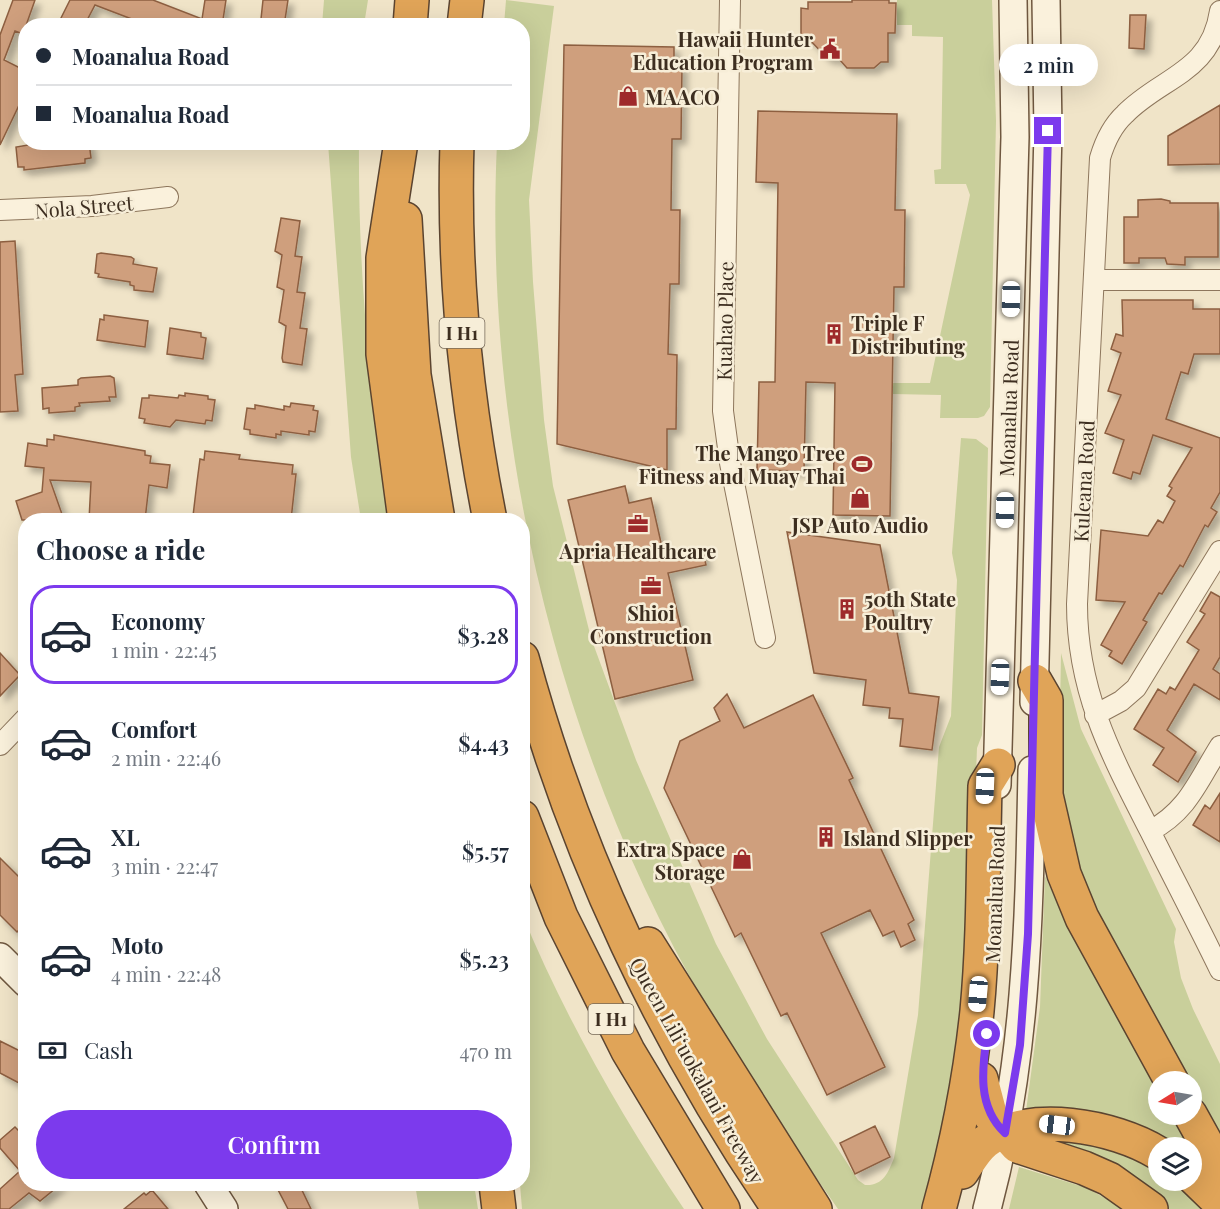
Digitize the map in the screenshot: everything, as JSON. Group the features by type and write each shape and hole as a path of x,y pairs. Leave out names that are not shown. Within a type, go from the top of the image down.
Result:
{"highway":[{"path":"411,18 412,0"},
{"path":"465,18 467,0"},
{"path":"401,150 383,258 383,354 404,513"},
{"name":"I H1","path":"402,150 411,335 425,450 437,513"},
{"name":"I H1","path":"457,150 457,257 462,338 469,405 489,513"},
{"path":"1035,681 1046,700 1046,795 1064,874 1082,918 1166,1071"},
{"name":"Queen Liliʻuokalani Freeway","path":"530,688 581,838 657,1006 734,1140 779,1209"},
{"path":"939,1209 955,1149 970,1065 979,978 985,786 998,765"},
{"name":"I H1","path":"530,838 561,917 628,1051 723,1209"},
{"path":"581,838 815,1209"},
{"path":"981,1079 991,1117 1017,1146 1084,1168 1109,1179 1151,1209"},
{"path":"962,1172 985,1142 1023,1124 1069,1126 1130,1139 1148,1148"},
{"path":"1196,1125 1220,1168"},
{"path":"1202,1186 1220,1203"},
{"path":"497,1191 499,1209"}],"main road":[{"name":"Moanalua Road","path":"952,1209 981,1079 992,982 1015,137 1013,0"},
{"name":"Moanalua Road","path":"987,1209 1016,1078 1026,975 1048,153 1046,0"},
{"path":"1048,34 1056,0"},
{"path":"0,957 18,975"},
{"path":"212,1191 224,1209"}],"street":[{"name":"Kuahao Place","path":"730,0 723,411 730,463 765,638"},
{"name":"Kuleana Road","path":"1220,12 1213,38 1197,62 1126,112 1105,144 1098,177 1095,280 1077,604 1080,660 1095,715 1220,970"},
{"name":"Nola Street","path":"0,210 73,208 168,197"},
{"path":"1095,280 1220,280"},
{"path":"1095,715 1121,701 1136,688 1220,551"},
{"path":"0,745 18,726"},
{"path":"1150,831 1172,818 1183,807 1220,746"}],"green space":[{"path":"324,0 368,0 365,18 323,18"},
{"path":"506,0 554,6 529,200 533,282 544,420 553,486 591,638 636,760 716,944 767,1039 858,1180 865,1185 881,1181 894,1158 918,1015 939,747 951,716 957,580 952,553 961,438 976,439 988,448 982,735 977,748 967,1013 928,1209 838,1209 738,1058 707,1007 654,908 609,805 571,699 540,590 530,540 530,513 525,513 518,479 503,366 496,254 497,150 530,150 530,18 505,18"},
{"path":"897,0 992,0 996,121 990,407 984,416 978,418 940,418 941,395 893,394 893,383 930,383 970,195 966,184 935,184 934,170 941,169 943,37 912,36 912,25 897,25"},
{"path":"329,150 359,150 360,238 366,332 390,513 360,513 351,457"},
{"path":"1061,653 1081,729 1176,929 1174,942 1181,978 1193,1009 1220,1064 1220,1137 1202,1104 1202,1071 1183,1071 1081,881 1067,827 1059,767"},
{"path":"1045,876 1063,916 1149,1071 1148,1125 1179,1125 1186,1137 1148,1137 1148,1141 1026,1111 1040,1007"},
{"path":"530,932 576,1028 616,1102 684,1209 522,1209 521,1191 530,1191"},
{"path":"1030,1134 1080,1142 1128,1155 1148,1165 1148,1191 1184,1191 1205,1209 1168,1209 1162,1203"},
{"path":"1019,1167 1087,1188 1124,1209 1009,1209"},
{"path":"416,1191 475,1191 478,1209 419,1209"}],"building":[{"path":"13,0 35,0 29,18 18,18 18,32 15,31 4,60 18,67 18,107 0,145 0,35"},
{"path":"70,0 153,0 199,18 129,18 95,5 88,18 61,18"},
{"path":"205,0 226,0 223,18 202,18"},
{"path":"263,0 288,0 285,18 261,18"},
{"path":"852,0 889,0 889,3 896,3 895,33 888,33 888,62 881,62 874,68 847,68 839,59 827,58 808,38 801,38 801,8 808,9 808,2 852,2"},
{"path":"1130,15 1146,15 1144,49 1129,48"},
{"path":"564,45 674,47 674,65 682,65 681,139 672,139 671,210 680,210 679,284 670,284 668,354 677,355 676,429 667,429 667,470 557,444"},
{"path":"1220,105 1220,164 1168,165 1168,136"},
{"path":"758,111 897,114 895,210 905,210 904,287 894,287 890,516 833,515 835,383 806,382 804,471 757,470 759,382 775,382 778,183 756,182"},
{"path":"16,147 18,147 18,150 90,150 91,158 85,159 85,163 24,170 24,167 18,167"},
{"path":"1138,200 1170,201 1170,203 1218,203 1218,257 1185,257 1185,265 1167,264 1165,258 1139,258 1139,263 1124,263 1124,217 1138,217"},
{"path":"281,218 300,221 295,256 302,257 297,292 305,293 300,328 307,329 302,365 283,362 282,358 286,326 279,322 284,290 277,287 282,255 275,251"},
{"path":"15,241 23,374 15,375 18,411 0,412 0,242"},
{"path":"97,254 131,257 134,259 133,264 157,268 153,292 134,290 130,282 98,277 99,274 95,273"},
{"path":"1122,300 1193,300 1193,309 1220,309 1220,354 1194,354 1188,374 1181,372 1166,419 1220,438 1220,492 1211,508 1217,512 1208,527 1205,525 1183,567 1180,565 1162,594 1159,593 1143,620 1147,622 1122,664 1109,656 1112,651 1101,645 1125,602 1096,600 1101,530 1148,536 1158,520 1163,523 1175,501 1167,496 1172,488 1169,486 1192,448 1153,435 1140,474 1133,472 1131,479 1113,473 1124,440 1105,433 1121,395 1108,391 1121,353 1111,349 1116,334 1123,336"},
{"path":"104,315 148,321 145,347 97,340 100,319 104,320"},
{"path":"170,328 201,333 201,337 206,338 203,359 167,354"},
{"path":"110,376 114,378 116,397 109,397 110,401 79,403 80,406 75,407 75,411 49,413 49,408 43,409 42,388 78,385 78,380 81,378"},
{"path":"185,393 208,396 208,399 215,400 212,421 206,420 205,424 176,420 170,427 144,423 145,419 139,418 142,398 149,398 149,395 178,398 179,395 185,396"},
{"path":"291,403 314,406 313,410 318,411 315,432 309,431 309,435 281,431 281,435 276,434 276,438 250,434 250,430 244,429 247,408 255,409 255,405 284,410 284,406 290,407"},
{"path":"54,435 145,451 145,455 151,456 150,463 170,465 167,488 149,485 146,513 89,513 91,482 50,480 62,513 20,513 16,501 42,492 44,468 25,466 28,443 47,446 47,439 54,440"},
{"path":"205,451 240,455 239,459 293,465 292,474 296,474 292,513 193,513 200,459 204,460"},
{"path":"625,486 629,503 651,498 664,556 702,547 706,565 668,573 693,680 615,699 568,500"},
{"name":"50th State Poultry","path":"787,532 880,545 909,693 939,697 932,750 900,746 903,719 889,718 890,708 863,705 866,680 814,673"},
{"path":"1211,592 1220,597 1220,657 1213,669 1220,674 1220,700 1194,684 1167,730 1196,752 1178,782 1153,765 1164,748 1134,729 1158,689 1166,694 1170,687 1175,690 1199,650 1187,642 1205,614 1200,611"},
{"path":"0,653 18,673 18,677 0,696"},
{"path":"727,694 744,728 813,695 853,778 849,780 914,920 908,924 915,940 901,947 894,931 883,936 870,910 821,933 885,1067 827,1095 787,1013 781,1016 741,933 735,937 664,788 680,741 720,721 714,708"},
{"path":"1220,793 1220,842 1193,825 1205,805 1210,809"},
{"path":"0,858 18,876 18,931 0,915"},
{"path":"0,1041 18,1050 18,1082 0,1073"},
{"path":"875,1126 890,1157 855,1174 840,1143"},
{"path":"15,1127 18,1130 18,1169 0,1148 0,1140"},
{"path":"18,1173 18,1191 52,1191 40,1201 29,1193 9,1209 0,1209 0,1189"},
{"path":"153,1191 168,1209 124,1209 144,1193 146,1195"},
{"path":"279,1191 302,1191 311,1209 288,1209"}],"place":[{"name":"Hawaii Hunter Education Program","path":"830,49"},
{"name":"MAACO","path":"628,96"},
{"name":"Triple F Distributing","path":"834,334"},
{"name":"The Mango Tree Fitness and Muay Thai","path":"862,464"},
{"name":"JSP Auto Audio","path":"860,498"},
{"name":"Apria Healthcare","path":"638,524"},
{"name":"Shioi Construction","path":"651,586"},
{"name":"50th State Poultry","path":"847,609"},
{"name":"Island Slipper","path":"826,837"},
{"name":"Extra Space Storage","path":"742,859"}],"route":[{"path":"987,1034 981,1079 991,1117 1005,1133 1020,1045 1028,934 1048,131"}]}
